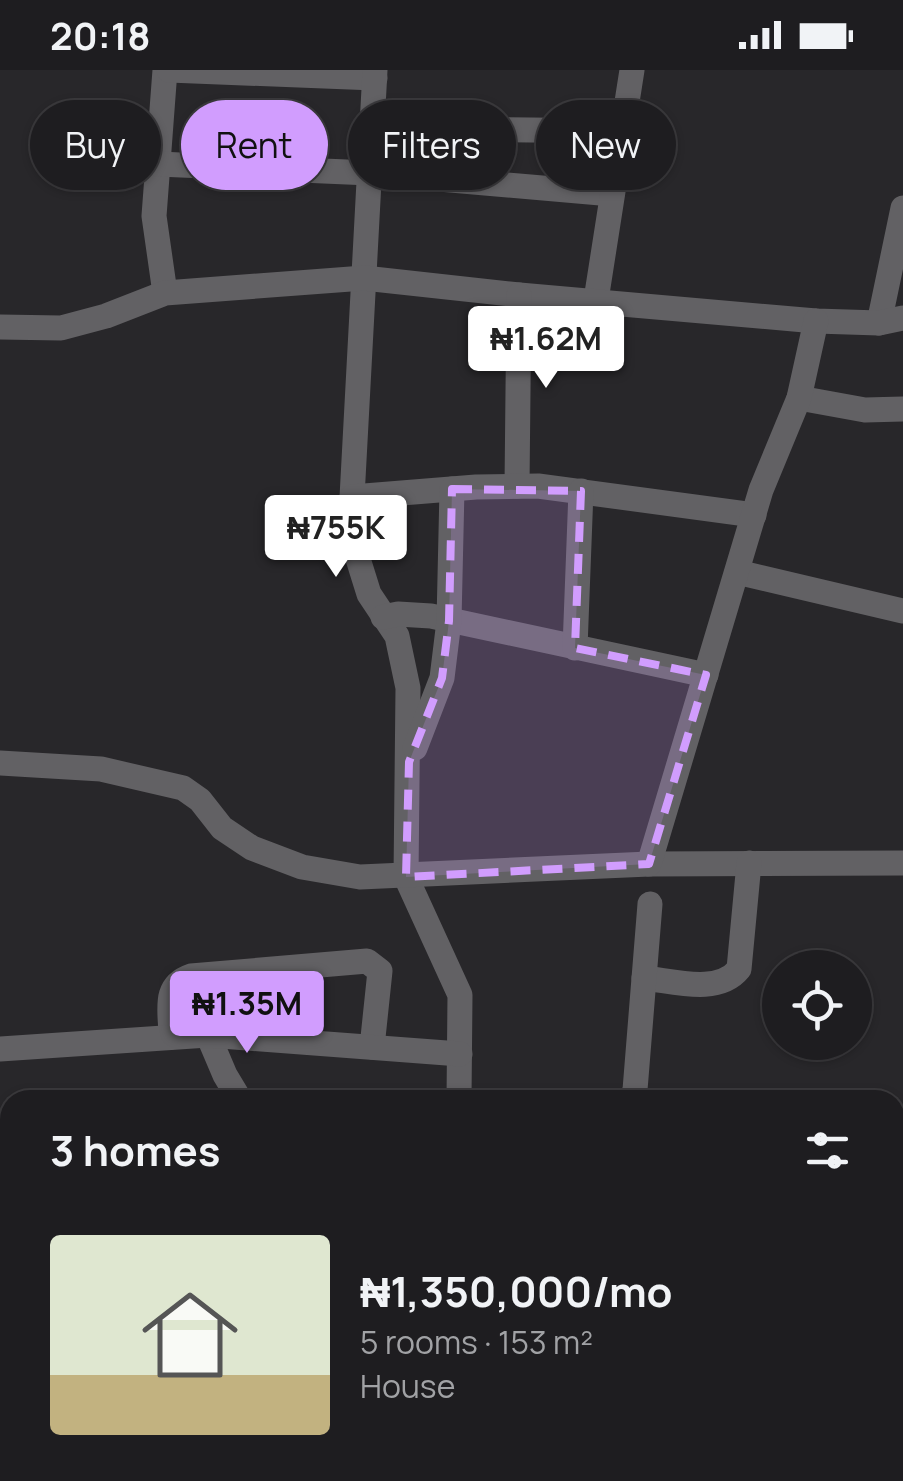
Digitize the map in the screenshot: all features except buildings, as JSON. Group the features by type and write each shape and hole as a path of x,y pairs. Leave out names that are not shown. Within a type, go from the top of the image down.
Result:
{"street":[{"path":"161,133 167,70 375,74 375,100"},
{"path":"627,100 632,70"},
{"path":"161,164 348,172"},
{"path":"516,186 612,194"},
{"path":"156,190 154,216 165,292"},
{"path":"369,190 352,497 354,546 369,594 397,636 408,688 406,877 460,995 460,1090"},
{"path":"596,300 613,190"},
{"path":"0,327 61,328 106,316 165,292 364,278 816,320 891,320 903,208"},
{"path":"518,486 519,295"},
{"path":"649,864 761,490 799,398 816,320"},
{"path":"799,398 865,410 903,410"},
{"path":"352,497 518,486 754,515"},
{"path":"409,762 442,678 449,621 452,489"},
{"path":"575,648 581,492"},
{"path":"737,572 903,611"},
{"path":"383,617 398,614 449,621 706,675"},
{"path":"0,763 101,769 183,788 200,800 222,828 252,848 302,866 360,877 649,864 903,863"},
{"path":"644,978 718,984 730,980 739,969 749,863"},
{"path":"635,1090 650,904"},
{"path":"171,1037 171,988 177,981 191,976 368,962 380,971 372,1048"},
{"path":"0,1049 208,1035 460,1054"},
{"path":"208,1035 234,1090"}],"highlighted area":[{"path":"452,489 581,491 575,648 706,675 649,864 406,877 409,762 442,678 449,621"}]}
